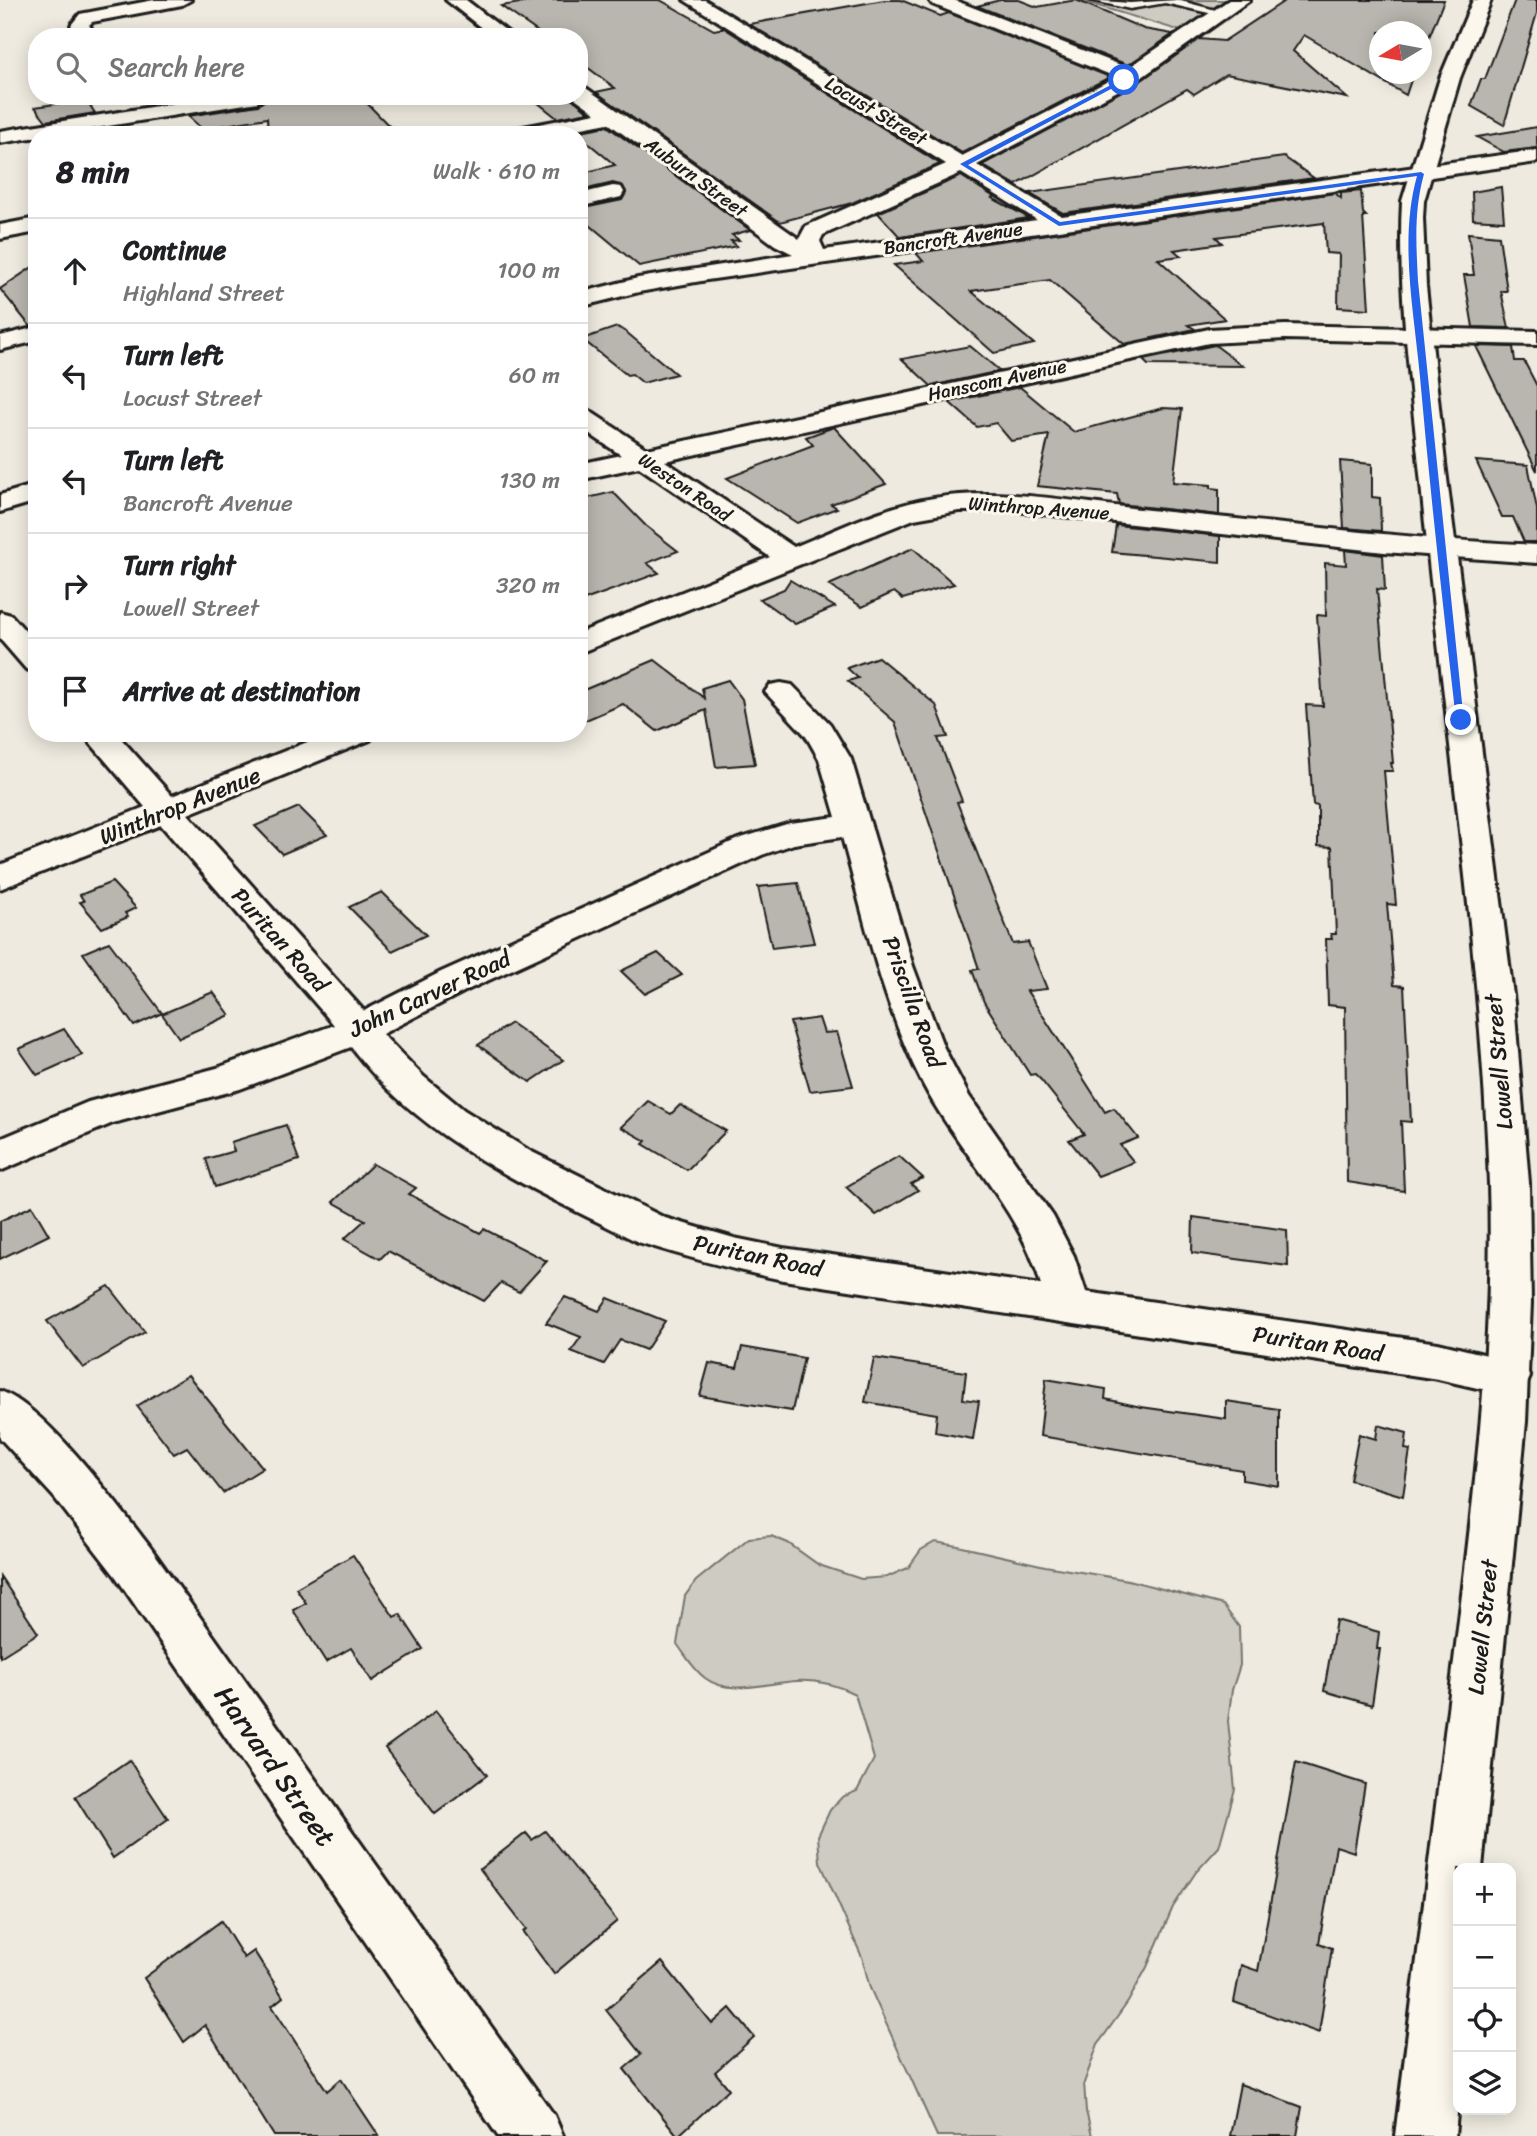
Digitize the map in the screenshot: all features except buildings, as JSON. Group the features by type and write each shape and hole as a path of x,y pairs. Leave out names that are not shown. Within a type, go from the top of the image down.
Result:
{"street":[{"path":"82,28 80,25 86,18 181,0"},
{"path":"455,0 493,28"},
{"name":"Locust Street","path":"693,0 1059,224"},
{"path":"938,0 1130,76"},
{"path":"816,257 809,241 814,231 963,164 1130,76 1241,0"},
{"name":"Lowell Street","path":"1425,2136 1498,1498 1508,1377 1524,1291 1509,1184 1485,909 1440,548 1412,219 1413,201 1455,64 1482,0"},
{"name":"Auburn Street","path":"588,99 783,240 816,257"},
{"path":"143,105 150,113"},
{"path":"69,126 201,105"},
{"path":"560,126 612,116"},
{"path":"0,137 28,133"},
{"name":"Bancroft Avenue","path":"588,298 671,279 816,257 1537,156"},
{"path":"588,199 613,192"},
{"path":"0,232 28,227"},
{"name":"Hanscom Avenue","path":"588,470 1192,339 1275,332 1537,338"},
{"path":"0,343 28,336"},
{"name":"Weston Road","path":"588,421 791,558"},
{"path":"0,504 28,495"},
{"name":"Winthrop Avenue","path":"588,640 913,510 942,504 974,502 1440,548 1537,554"},
{"path":"0,621 28,650"},
{"path":"0,665 28,658"},
{"name":"Priscilla Road","path":"780,692 808,718 828,745 839,769 906,1000 923,1041 943,1085 1037,1226 1051,1252 1068,1305"},
{"name":"Puritan Road","path":"106,742 393,1072 450,1120 516,1162 653,1231 734,1254 783,1264 1438,1362 1508,1377"},
{"name":"Winthrop Avenue","path":"0,878 337,742"},
{"name":"John Carver Road","path":"0,1156 102,1112 226,1079 358,1030 454,981 750,847 790,834 855,825"},
{"name":"Harvard Street","path":"0,1410 43,1451 133,1562 533,2136"}],"lane":[{"path":"1095,0 1127,7 1164,0 1222,13"}],"shaded area":[{"path":"1078,0 1225,0 1181,31"},
{"path":"771,1536 788,1543 819,1565 861,1579 887,1577 908,1568 921,1550 935,1542 958,1546 1045,1566 1128,1580 1223,1605 1239,1627 1240,1665 1232,1690 1228,1721 1235,1789 1219,1847 1196,1872 1173,1907 1147,1967 1128,2002 1098,2044 1084,2083 1086,2111 1092,2136 937,2136 870,1988 862,1957 820,1862 818,1836 830,1810 842,1797 857,1791 874,1759 855,1694 812,1681 738,1688 715,1684 697,1671 677,1644 685,1596 696,1581 749,1538"}],"route":[{"path":"1124,80 963,164 1059,224 1421,174 1413,201 1412,219 1416,309 1440,548 1461,720"}]}
